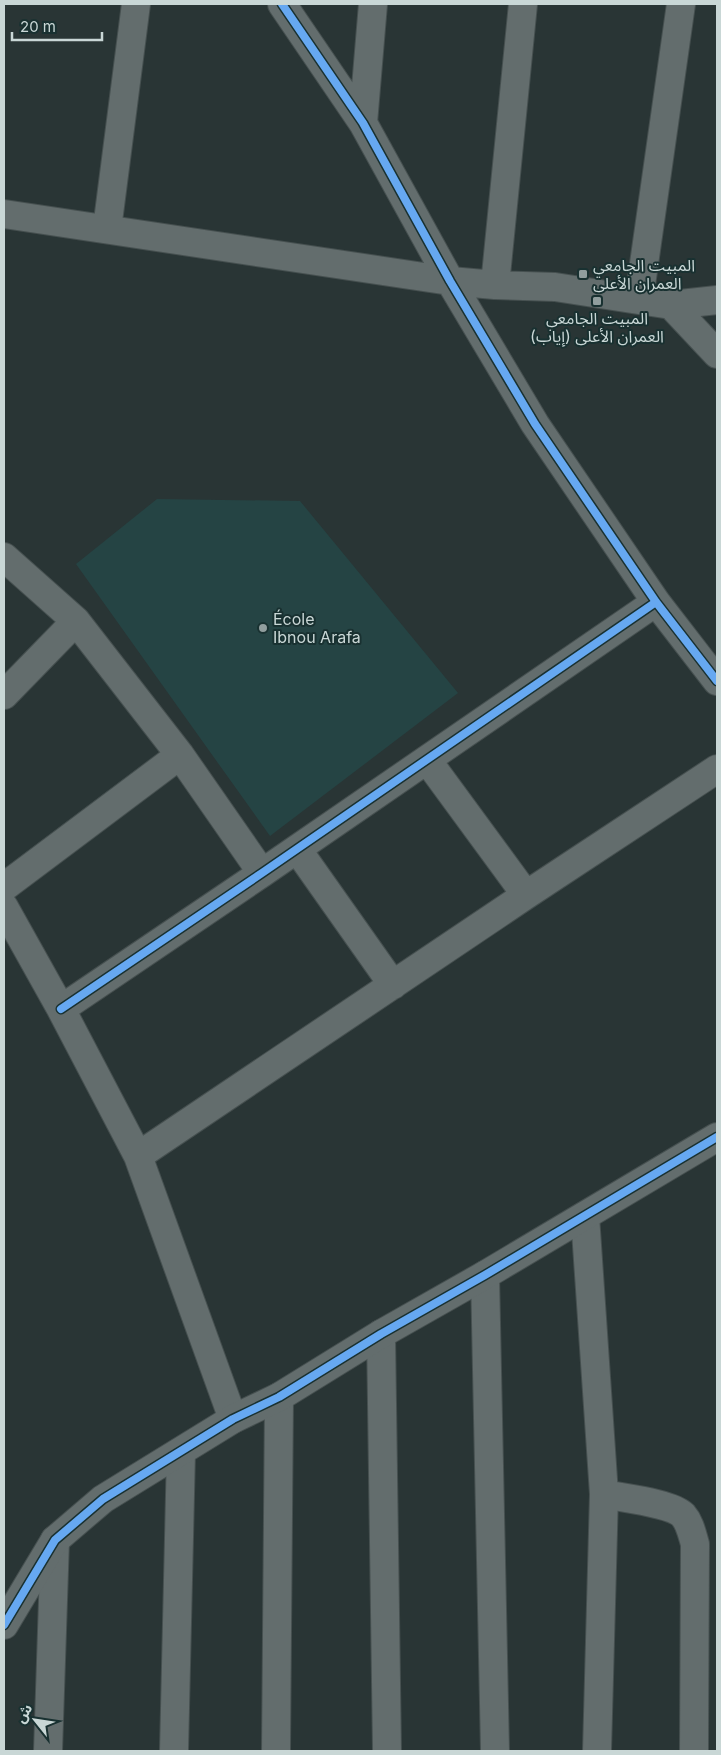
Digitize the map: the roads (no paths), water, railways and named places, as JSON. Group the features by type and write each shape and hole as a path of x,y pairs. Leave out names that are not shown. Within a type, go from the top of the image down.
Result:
{"street":[{"path":"107,229 136,4"},
{"path":"282,4 363,123 450,280 536,424 656,602 717,681"},
{"path":"363,123 373,4"},
{"path":"495,285 522,4"},
{"path":"639,298 682,4"},
{"path":"4,214 450,280 495,285 556,287 639,298 671,305 717,300"},
{"path":"671,305 717,354"},
{"path":"4,557 76,621 180,755 262,873"},
{"path":"61,1009 656,602"},
{"path":"4,695 76,621"},
{"path":"4,887 180,755"},
{"path":"427,760 526,895"},
{"path":"138,1156 717,769"},
{"path":"297,849 393,985"},
{"path":"4,907 61,1009 138,1156 233,1419"},
{"path":"4,1625 54,1540 103,1499 233,1419 279,1396 717,1137"},
{"path":"585,1216 604,1494 597,1751"},
{"path":"485,1275 495,1751"},
{"path":"381,1334 387,1751"},
{"path":"276,1751 279,1396"},
{"path":"174,1751 181,1452"},
{"path":"604,1494 664,1505 682,1514 690,1527 694,1544 694,1751"},
{"path":"48,1751 54,1540"}],"place":[{"name":"المبيت الجامعي العمران الأعلى","path":"583,274"},
{"name":"المبيت الجامعي العمران الأعلى (إياب)","path":"597,301"},
{"name":"École Ibnou Arafa","path":"263,628"}]}
